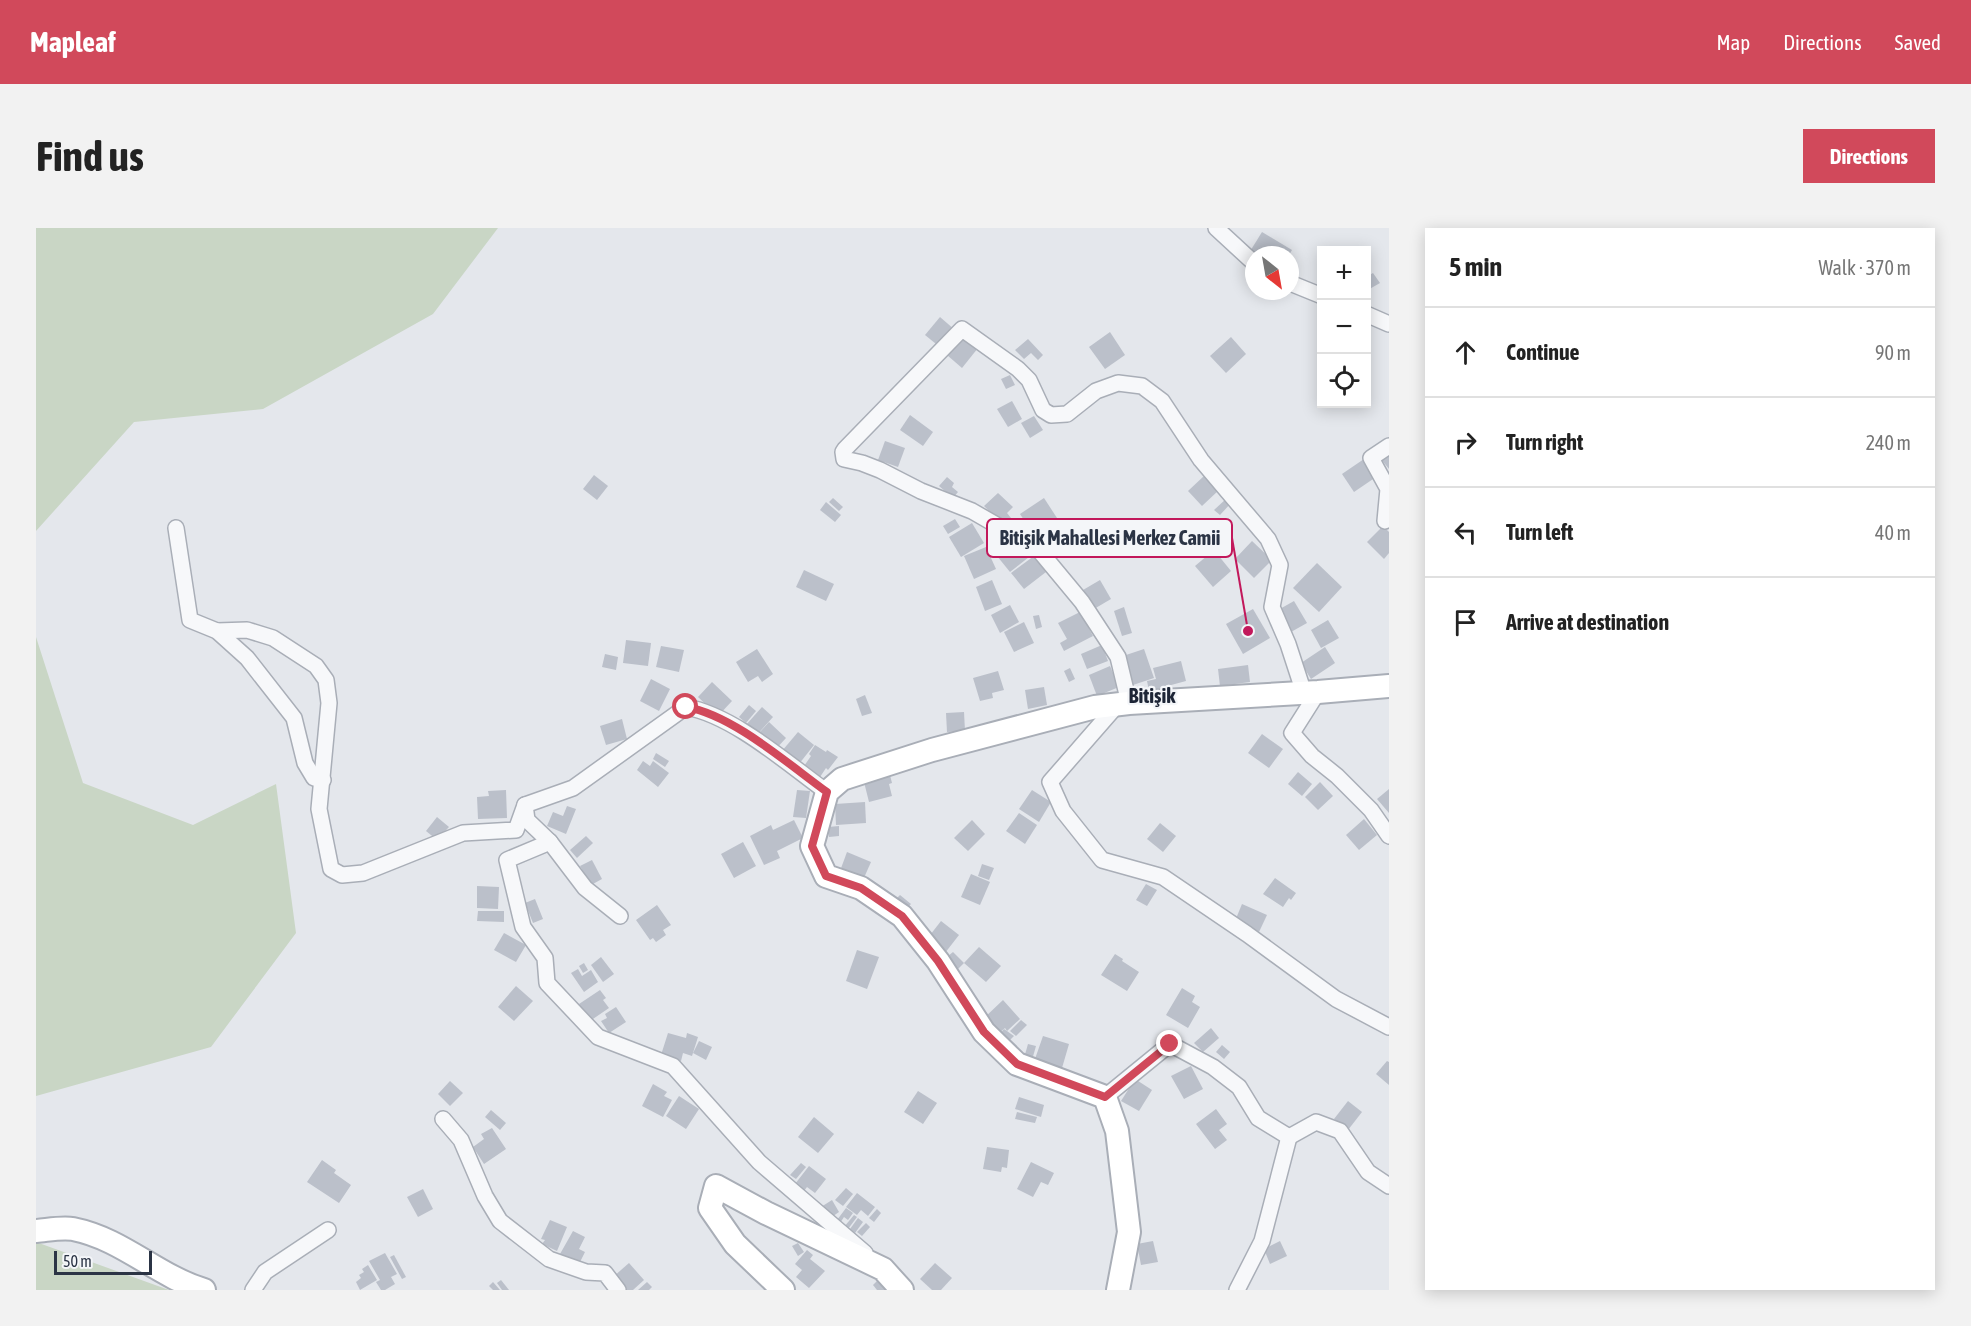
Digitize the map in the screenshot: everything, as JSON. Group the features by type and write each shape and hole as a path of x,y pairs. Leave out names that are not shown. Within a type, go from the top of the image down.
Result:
{"street":[{"path":"1216,228 1245,255"},
{"path":"1299,287 1317,294"},
{"path":"1371,316 1389,324"},
{"path":"1389,836 1371,810 1337,776 1312,756 1293,733 1311,692 1272,607 1280,565 1268,539 1201,460 1162,401 1142,386 1119,383 1096,391 1066,414 1051,415 1042,410 1029,380 1018,369 962,329 845,449 844,459 871,466 921,491 972,511 1038,549 1082,602 1118,657 1123,704 1050,782 1062,811 1102,860 1163,877 1247,934 1336,999 1389,1028"},
{"path":"1386,521 1388,489 1371,458 1389,446"},
{"path":"176,528 190,620 217,631 247,658 294,718 304,763 314,778 323,780"},
{"path":"217,631 247,630 273,638 316,666 326,680 329,703 319,809 330,869 342,875 363,873 463,833 516,830 525,805"},
{"path":"1105,1097 1017,1064 984,1032 938,961 902,916 861,888 826,876 812,846 827,792 842,779 932,750 1095,707 1389,686"},
{"path":"525,805 573,788 686,707 698,709 741,730 827,792"},
{"path":"525,805 527,820 550,842 585,888 620,916"},
{"path":"550,842 507,860 523,927 545,958 547,983 598,1037 673,1066 759,1162 883,1269 902,1290"},
{"path":"1105,1097 1170,1044 1213,1067 1239,1087 1258,1118 1289,1137"},
{"path":"1105,1097 1117,1131 1129,1232 1119,1290"},
{"path":"443,1119 461,1140 485,1196 500,1221 549,1259 586,1272 605,1273 618,1290"},
{"path":"1238,1290 1262,1241 1289,1137 1316,1122 1340,1131 1368,1172 1389,1185"},
{"path":"783,1290 735,1244 710,1208 716,1186 766,1213 883,1269"},
{"path":"36,1231 72,1229 119,1245 185,1285 204,1290"},
{"path":"254,1290 265,1272 328,1230"}],"green space":[{"path":"36,228 498,228 433,314 263,409 134,422 36,531"},
{"path":"36,637 83,783 193,825 276,784 296,933 211,1047 36,1096"},
{"path":"36,1242 169,1290 36,1290"}],"building":[{"path":"1262,232 1285,246 1253,246"},
{"path":"1373,273 1380,283 1371,288 1371,274"},
{"path":"940,317 955,330 941,348 925,335"},
{"path":"1110,332 1125,355 1105,369 1089,347"},
{"path":"962,335 978,348 962,368 947,355"},
{"path":"1231,337 1246,354 1226,373 1210,356"},
{"path":"1028,339 1043,355 1038,360 1031,353 1024,359 1015,350"},
{"path":"1010,375 1015,385 1006,389 1001,379"},
{"path":"1012,401 1022,419 1008,427 997,409"},
{"path":"910,415 933,432 923,446 900,430"},
{"path":"1034,416 1043,430 1030,438 1021,423"},
{"path":"885,441 905,448 898,467 878,460"},
{"path":"1389,451 1389,469 1380,458"},
{"path":"1364,459 1376,477 1354,492 1342,474"},
{"path":"594,475 608,486 597,500 583,489"},
{"path":"1205,475 1219,490 1202,506 1188,491"},
{"path":"947,477 954,483 952,487 958,492 953,498 939,486"},
{"path":"998,493 1013,507 1007,513 1011,518 1003,525 984,506"},
{"path":"833,498 843,507 839,511 829,502"},
{"path":"1044,498 1057,518 1033,534 1020,514"},
{"path":"1227,498 1232,502 1220,515 1214,510"},
{"path":"826,502 841,515 835,522 820,510"},
{"path":"955,519 960,527 948,534 943,526"},
{"path":"1018,519 1025,528 1019,532 1013,523"},
{"path":"1223,519 1232,530 1219,541 1210,530"},
{"path":"972,523 984,543 961,557 949,537"},
{"path":"1383,526 1389,532 1389,553 1384,559 1367,542"},
{"path":"1015,541 1029,557 1010,572 997,556"},
{"path":"1252,541 1272,560 1254,578 1235,559"},
{"path":"986,547 996,569 974,579 964,556"},
{"path":"1214,550 1231,571 1213,587 1195,566"},
{"path":"1034,556 1046,572 1024,589 1011,573"},
{"path":"1317,563 1342,587 1319,612 1293,588"},
{"path":"804,570 834,584 826,601 796,587"},
{"path":"992,580 1002,604 985,611 976,587"},
{"path":"1100,580 1111,599 1094,609 1083,590"},
{"path":"1294,601 1307,623 1291,632 1278,610"},
{"path":"1010,605 1019,622 1000,633 991,615"},
{"path":"1124,607 1132,633 1122,636 1114,611"},
{"path":"1253,609 1270,638 1243,654 1226,624"},
{"path":"1080,612 1093,636 1064,651 1060,643 1067,639 1058,623"},
{"path":"1039,615 1042,627 1036,629 1033,616"},
{"path":"1328,620 1339,638 1321,648 1311,630"},
{"path":"1024,622 1034,643 1014,652 1004,632"},
{"path":"626,640 651,643 648,666 623,663"},
{"path":"1102,645 1108,661 1087,669 1081,654"},
{"path":"661,646 684,650 679,672 656,667"},
{"path":"1325,647 1335,663 1311,679 1301,663"},
{"path":"757,649 773,674 762,682 758,676 748,682 736,662"},
{"path":"1144,649 1154,678 1133,685 1123,656"},
{"path":"605,654 618,657 616,670 602,667"},
{"path":"1181,661 1186,681 1149,691 1147,681 1156,679 1153,668"},
{"path":"1248,665 1250,682 1220,686 1218,669"},
{"path":"1110,666 1119,687 1097,696 1089,675"},
{"path":"1070,668 1075,679 1069,682 1064,671"},
{"path":"998,671 1004,690 992,693 993,698 980,701 973,678"},
{"path":"651,679 670,689 659,711 640,701"},
{"path":"712,682 732,701 718,716 698,697"},
{"path":"1044,687 1047,705 1028,709 1025,690"},
{"path":"865,695 872,713 862,716 856,699"},
{"path":"749,705 756,711 746,723 739,717"},
{"path":"762,707 773,717 756,736 745,726"},
{"path":"964,712 965,731 947,732 946,713"},
{"path":"622,719 627,739 606,745 600,726"},
{"path":"769,722 786,738 775,750 758,734"},
{"path":"798,732 814,745 799,764 782,751"},
{"path":"1262,734 1283,749 1269,768 1248,753"},
{"path":"815,745 838,757 828,770 826,768 818,780 802,769"},
{"path":"656,753 669,761 665,767 653,759"},
{"path":"643,761 650,766 653,761 669,773 658,787 637,770"},
{"path":"889,771 892,796 869,802 863,778"},
{"path":"1298,772 1312,784 1302,796 1288,784"},
{"path":"1320,782 1333,796 1318,810 1305,797"},
{"path":"1389,789 1389,813 1377,799"},
{"path":"506,790 507,818 478,819 477,797 489,796 488,791"},
{"path":"797,790 810,791 806,818 793,817"},
{"path":"1032,790 1051,802 1039,822 1019,809"},
{"path":"865,802 866,823 836,825 835,804"},
{"path":"567,806 576,809 566,834 547,826 553,812 563,816"},
{"path":"1019,813 1037,825 1025,844 1006,831"},
{"path":"437,817 449,827 437,840 426,831"},
{"path":"1364,819 1377,835 1359,850 1346,835"},
{"path":"794,820 803,838 777,851 780,858 764,865 750,836 771,825 773,830"},
{"path":"972,820 985,834 968,851 954,838"},
{"path":"1160,823 1176,836 1163,852 1147,839"},
{"path":"839,826 839,836 829,837 828,827"},
{"path":"586,836 593,843 577,858 570,850"},
{"path":"743,842 756,866 734,878 721,854"},
{"path":"847,852 871,862 863,880 840,871"},
{"path":"592,860 602,879 591,885 580,866"},
{"path":"982,864 994,868 989,880 978,876"},
{"path":"971,874 990,882 980,905 961,897"},
{"path":"1275,878 1296,893 1283,907 1263,894"},
{"path":"1146,884 1157,890 1147,906 1136,900"},
{"path":"477,886 499,887 498,909 477,908"},
{"path":"900,895 911,904 904,911 894,901"},
{"path":"535,899 543,919 533,923 525,903"},
{"path":"1242,904 1267,915 1259,932 1235,921"},
{"path":"657,905 671,925 663,930 666,935 656,942 653,938 650,940 636,920"},
{"path":"478,911 504,911 504,922 477,921"},
{"path":"941,921 959,935 945,953 927,939"},
{"path":"504,933 526,945 516,962 494,950"},
{"path":"979,947 1001,966 986,982 964,963"},
{"path":"857,950 879,957 867,989 846,981"},
{"path":"953,952 964,963 954,973 942,961"},
{"path":"1115,954 1139,972 1127,991 1101,975"},
{"path":"601,957 614,974 603,982 591,965"},
{"path":"584,963 588,970 583,973 579,966"},
{"path":"578,969 582,976 591,970 598,982 584,992 571,973"},
{"path":"516,986 533,1001 514,1021 498,1007"},
{"path":"1182,988 1195,996 1192,1002 1200,1007 1188,1028 1166,1015"},
{"path":"600,990 609,1008 590,1021 579,1004"},
{"path":"1003,1000 1020,1019 1007,1031 1005,1028 997,1035 983,1019"},
{"path":"616,1007 626,1022 609,1033 601,1021 607,1018 605,1014"},
{"path":"1021,1020 1027,1025 1016,1036 1010,1031"},
{"path":"1211,1028 1219,1038 1203,1052 1194,1043"},
{"path":"1004,1029 1014,1036 1006,1044 998,1036"},
{"path":"668,1033 686,1038 687,1033 698,1037 692,1056 683,1053 681,1061 661,1055"},
{"path":"1043,1036 1069,1044 1062,1068 1035,1059"},
{"path":"699,1041 712,1047 706,1060 693,1053"},
{"path":"1028,1044 1036,1046 1032,1060 1024,1058"},
{"path":"1222,1045 1230,1052 1224,1059 1216,1052"},
{"path":"1387,1061 1389,1062 1389,1085 1376,1074"},
{"path":"1191,1066 1203,1089 1184,1099 1171,1076"},
{"path":"1135,1079 1152,1090 1139,1111 1121,1101"},
{"path":"450,1081 463,1093 450,1106 438,1094"},
{"path":"653,1084 667,1092 664,1096 672,1100 663,1117 642,1106"},
{"path":"918,1091 937,1103 923,1124 904,1112"},
{"path":"679,1096 699,1109 686,1129 666,1116"},
{"path":"1019,1097 1044,1105 1041,1117 1015,1109"},
{"path":"1348,1101 1362,1112 1348,1130 1334,1119"},
{"path":"1216,1109 1227,1124 1219,1130 1227,1140 1215,1149 1196,1124"},
{"path":"491,1110 506,1123 500,1130 485,1117"},
{"path":"1017,1112 1037,1117 1035,1123 1015,1119"},
{"path":"814,1117 834,1134 818,1153 798,1137"},
{"path":"492,1128 506,1149 484,1164 473,1147 484,1139 481,1134"},
{"path":"987,1147 1009,1150 1007,1168 1002,1167 1001,1172 983,1169"},
{"path":"322,1160 336,1170 334,1173 351,1185 339,1203 307,1182"},
{"path":"1031,1162 1054,1173 1048,1185 1041,1182 1033,1197 1017,1189"},
{"path":"801,1163 806,1167 796,1179 790,1175"},
{"path":"809,1166 826,1179 815,1193 807,1187 804,1191 795,1184"},
{"path":"846,1188 853,1194 843,1206 835,1200"},
{"path":"423,1189 433,1209 418,1217 407,1197"},
{"path":"857,1193 875,1207 868,1216 861,1210 857,1215 846,1207"},
{"path":"832,1200 839,1212 829,1219 821,1207"},
{"path":"846,1208 853,1213 848,1220 844,1217 840,1223 837,1220"},
{"path":"877,1209 881,1213 874,1222 869,1218"},
{"path":"854,1215 857,1217 848,1229 844,1227"},
{"path":"858,1218 863,1222 855,1233 850,1229"},
{"path":"550,1220 567,1227 557,1251 542,1244 545,1240 541,1239"},
{"path":"866,1223 870,1227 862,1236 857,1232"},
{"path":"573,1231 585,1237 579,1249 585,1252 579,1264 560,1254"},
{"path":"1153,1241 1158,1262 1141,1265 1137,1244"},
{"path":"1280,1241 1287,1256 1270,1264 1264,1249"},
{"path":"798,1243 804,1252 798,1256 792,1246"},
{"path":"807,1250 813,1255 810,1259 825,1271 809,1288 796,1277 802,1270 795,1264"},
{"path":"385,1253 397,1274 391,1277 395,1284 381,1290 376,1282 380,1280 369,1261"},
{"path":"394,1255 406,1277 402,1279 390,1257"},
{"path":"629,1263 644,1280 633,1290 624,1290 613,1277"},
{"path":"935,1263 952,1278 941,1290 932,1290 920,1279"},
{"path":"368,1265 377,1280 360,1290 356,1282 361,1278 359,1275 364,1272 362,1269"},
{"path":"879,1279 893,1290 877,1290 873,1285"},
{"path":"501,1280 509,1290 502,1290 497,1283"},
{"path":"493,1282 500,1290 493,1290 489,1286"},
{"path":"647,1282 652,1287 649,1290 638,1290"}],"place":[{"name":"Bitişik Mahallesi Merkez Camii","path":"1248,631"}],"district":[{"name":"Bitişik","path":"1152,696"}],"route":[{"path":"686,707 698,709 741,730 827,792 812,846 826,876 861,888 902,916 938,961 984,1032 1017,1064 1105,1097 1170,1044"}]}
